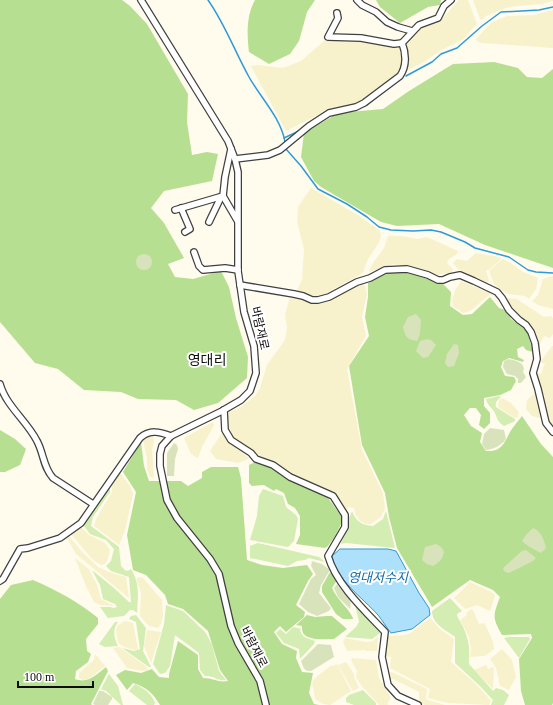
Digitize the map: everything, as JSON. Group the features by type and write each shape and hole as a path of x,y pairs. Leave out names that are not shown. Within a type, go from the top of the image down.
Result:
{"street":[{"name":"바람재로","path":"142,0 228,141 238,172 238,270 244,312 254,346 256,373 250,391 241,400 171,436 162,446 160,466 167,500 177,518 210,559 219,574 231,626 238,643 260,682 266,705"},
{"path":"357,0 362,5 376,12 387,22 412,31"},
{"path":"337,13 338,18 328,37 361,38 394,44 402,42 419,25 438,18 444,6 451,0"},
{"path":"235,159 268,155 280,150 329,113 356,107 364,103 400,76 405,62 405,50 402,42"},
{"path":"209,222 222,196 231,149"},
{"path":"175,210 222,196"},
{"path":"222,196 238,221"},
{"path":"181,208 190,230 185,232"},
{"path":"194,252 199,266 203,270 225,268 238,270"},
{"path":"240,286 297,294 312,300 318,300 329,297 357,282 370,278 385,270 407,269 428,275 438,280 460,275 474,281 497,292 509,310 526,325 531,332 535,343 537,359 533,373 546,423 553,432"},
{"path":"0,384 6,398 37,441 48,473 53,478 93,504"},
{"path":"224,410 225,430 231,440 251,453 256,459 273,465 290,477 333,496 345,515 345,527 328,556 331,565 350,595 385,632 382,657 388,685 398,696 418,705"},
{"path":"0,581 3,579 20,549 60,538 80,523 140,438 148,432 161,432 171,436"}],"shaded area":[{"path":"459,0 468,0 477,24 462,40 441,50 424,62 393,77 358,104 332,108 286,131 251,66 257,65 283,68 301,61 325,40 344,38 399,46 420,29 441,20"},
{"path":"473,0 553,1 542,4 508,7 486,16 482,20 480,19"},
{"path":"553,10 553,48 482,43 476,41 476,39 492,22 507,16 534,15"},
{"path":"311,188 358,215 380,231 381,237 368,259 363,273 321,296 314,296 297,290 302,280 304,249 297,222 298,207"},
{"path":"388,236 402,236 418,239 427,237 458,251 457,254 449,259 447,263 453,269 452,272 438,275 415,268 393,264 369,272 373,263 384,248"},
{"path":"476,253 499,257 501,259 489,270 486,270 489,281 487,283 458,269 453,263 457,259 467,261"},
{"path":"503,259 523,272 538,278 536,289 529,299 525,296 508,294 494,284 489,271"},
{"path":"553,276 553,309 538,305 532,301 538,295 543,279"},
{"path":"461,281 490,293 470,311 463,313 453,306 452,301 455,291"},
{"path":"364,283 367,294 362,317 366,336 347,369 362,450 383,493 385,508 381,517 371,524 366,524 360,521 355,514 354,508 348,507 347,511 336,495 290,473 278,464 258,455 233,437 227,426 228,413 242,406 255,396 260,388 267,365 285,340 287,328 285,314 290,297 322,303"},
{"path":"506,298 517,299 544,317 551,316 553,318 553,334 550,338 544,336 540,344 538,344 534,332 516,313"},
{"path":"552,346 553,429 549,424 543,399 545,397 536,376 537,373 541,374 545,364 540,362"},
{"path":"536,392 541,417 539,418 532,416 526,409 527,400"},
{"path":"502,398 511,403 519,412 518,417 515,418 498,407 499,400"},
{"path":"213,422 214,425 198,458 191,454 184,438"},
{"path":"222,433 228,441 249,458 238,463 216,459 210,451"},
{"path":"153,436 154,440 152,449 154,477 152,478 150,477 147,469 147,459 143,440"},
{"path":"119,471 130,486 133,494 125,531 119,545 94,526 96,519 112,492 112,483"},
{"path":"81,527 89,535 104,542 110,550 105,564 101,565 93,560 71,534"},
{"path":"69,536 82,552 98,567 126,577 129,598 76,554 67,538"},
{"path":"75,558 89,569 97,585 101,599 114,606 100,605 94,602"},
{"path":"140,577 143,578 162,600 163,616 161,624 158,628 149,626 140,616 141,592 136,579"},
{"path":"470,582 493,593 495,596 490,611 477,605 465,609 454,598"},
{"path":"471,609 473,610 479,624 485,624 493,642 494,649 485,656 470,657 471,649 469,637 460,620 467,615 466,613"},
{"path":"430,618 440,629 454,639 451,662 476,684 491,701 489,705 448,703 428,698 430,689 390,668 391,657 384,657 388,636 406,635"},
{"path":"125,621 133,623 138,649 135,650 124,647 118,643 116,629 118,625"},
{"path":"147,630 161,632 151,663 144,646"},
{"path":"378,636 377,651 347,651 343,642 345,638 367,642 373,641"},
{"path":"119,647 146,666 148,670 142,671 127,668 113,648"},
{"path":"502,649 512,660 516,677 509,690 500,686 496,668 490,659"},
{"path":"95,654 105,666 90,678 83,680 79,678 79,673 94,660"},
{"path":"352,658 376,660 379,678 391,698 387,704 389,705 379,705 361,685 356,677 357,671 351,660"},
{"path":"346,662 354,674 359,688 353,691 338,665"},
{"path":"337,664 351,691 330,705 323,704 315,699 312,682 316,677 332,665"},
{"path":"486,665 488,669 494,668 493,689 474,670"},
{"path":"392,672 427,689 426,698 428,700 445,705 425,705 419,702 419,692 393,679 389,680 388,673"}],"green space":[{"path":"0,0 122,0 130,6 147,24 188,94 187,122 192,155 207,152 218,154 212,181 164,191 151,208 164,223 184,258 168,264 175,277 193,279 221,271 229,287 236,318 248,357 247,378 218,403 194,410 176,400 138,399 121,392 84,390 58,369 35,363 0,322"},
{"path":"255,0 315,0 307,12 299,41 290,54 269,64 249,52 249,19"},
{"path":"376,0 441,0 440,5 428,7 400,23 380,7"},
{"path":"494,62 518,68 527,77 542,78 553,69 553,268 485,245 439,224 397,226 381,222 321,187 314,181 301,157 304,133 338,113 383,109 453,64"},
{"path":"144,254 150,256 152,262 150,268 144,270 138,268 136,262 138,256"},
{"path":"387,273 409,273 442,283 451,292 450,306 463,315 472,314 490,297 499,308 506,310 511,319 527,331 533,352 526,350 523,346 517,349 518,357 524,360 523,362 509,358 503,361 501,367 505,376 514,377 516,381 511,390 500,395 484,398 484,406 490,413 490,423 484,429 479,425 481,415 476,408 470,408 464,415 471,426 482,433 480,442 486,451 499,449 522,416 541,444 553,457 552,705 525,705 521,691 519,659 532,638 531,634 502,635 495,620 496,608 500,597 493,590 470,580 432,607 397,548 389,517 385,493 362,445 349,366 369,336 365,317 368,297 368,283"},
{"path":"416,314 421,320 420,334 417,341 407,337 403,327 408,317"},
{"path":"427,339 431,340 436,345 428,357 423,358 416,351 420,341"},
{"path":"454,344 458,345 459,353 454,366 448,367 445,363 447,354"},
{"path":"508,359 522,364 524,369 523,372 526,377 521,383 518,383 518,379 515,376 507,374 503,367 504,361"},
{"path":"499,396 501,397 497,401 496,407 515,419 515,421 504,426 498,421 493,409 488,404 486,399"},
{"path":"490,428 504,430 506,439 498,446 486,450 482,444 484,434"},
{"path":"0,430 15,439 26,449 20,465 5,472 0,472"},
{"path":"141,442 144,466 149,481 181,481 188,486 202,478 202,472 211,467 238,467 241,478 247,560 262,565 283,568 307,565 313,574 296,605 305,612 304,617 286,632 280,626 274,632 282,644 297,651 296,658 302,672 313,673 309,693 314,704 319,705 160,705 155,697 142,686 133,683 127,690 116,675 125,670 141,673 152,669 159,677 169,678 178,641 198,655 198,669 203,678 228,681 220,670 208,631 183,609 168,604 165,595 146,575 133,570 127,535 136,492 123,472"},
{"path":"174,443 177,445 178,449 175,459 174,476 167,476 167,453"},
{"path":"255,462 273,468 295,482 326,495 341,516 342,522 328,546 325,548 296,544 300,535 300,516 295,508 288,504 284,493 276,489 274,491 264,485 252,486 249,483 249,465"},
{"path":"110,486 110,492 93,517 91,526 119,547 121,566 126,571 131,569 134,574 138,596 137,613 130,610 124,616 108,618 100,607 117,607 115,604 103,599 100,585 92,570 129,602 131,602 129,577 111,571 106,566 111,561 114,549 106,540 90,534 84,526"},
{"path":"263,489 283,496 286,507 296,515 298,519 294,541 288,547 250,540 257,516 259,496"},
{"path":"352,511 355,518 360,522 373,526 383,519 386,511 395,548 346,543 341,544"},
{"path":"533,528 541,534 546,548 541,553 522,541"},
{"path":"258,543 319,557 325,562 309,558 297,561 288,566 250,558 250,546"},
{"path":"436,544 444,551 441,560 433,566 422,560 425,547"},
{"path":"526,550 536,558 511,572 508,573 504,571 503,568 522,551"},
{"path":"312,561 322,564 330,570 321,585 319,593 331,608 329,611 317,616 308,612 299,604 311,579 316,575 311,566"},
{"path":"330,572 336,577 337,580 332,588 353,619 343,619 336,614 322,592 322,586"},
{"path":"33,580 67,597 98,618 98,624 86,639 87,651 91,654 88,662 76,671 75,679 88,680 106,667 108,671 91,704 92,705 0,705 0,599 11,585"},
{"path":"337,584 351,600 350,609 338,597 334,588"},
{"path":"450,598 462,611 457,614 457,616 468,639 469,664 493,691 496,688 503,690 509,695 504,705 491,705 493,700 455,663 455,637 434,620 432,611"},
{"path":"355,604 380,633 372,639 345,637 356,627 359,622"},
{"path":"166,605 183,611 206,633 212,645 219,671 226,680 205,676 200,670 199,653 175,635 170,666 165,673 160,674 153,664 164,624"},
{"path":"136,615 146,628 143,651 151,667 122,648 134,651 140,649 136,622 129,619 131,616"},
{"path":"307,615 315,617 332,616 347,629 334,639 317,639 305,636 302,626 296,625"},
{"path":"115,622 118,622 114,634 118,646 105,647 99,644"},
{"path":"293,627 301,629 300,631 304,637 315,641 300,659 299,649 284,643 276,633 280,629 286,634"},
{"path":"529,637 530,639 519,658 504,638"},
{"path":"318,644 331,645 334,657 311,671 307,671 301,661"},
{"path":"109,674 118,686 123,705 121,705 106,691 101,689"},
{"path":"135,684 150,694 155,703 154,705 147,705 129,691"},
{"path":"363,690 376,703 376,705 354,705 346,702 346,698 349,695"},
{"path":"99,691 103,691 112,697 108,705 93,704"}],"water":[{"name":"영대저수지","path":"340,549 388,549 396,551 429,608 430,615 412,629 391,633 378,615 351,588 339,573 332,556"}],"waterway":[{"path":"208,0 220,19 249,77 275,116 283,133 285,142"},
{"path":"406,76 432,62 441,54 457,48 501,12 539,10 553,7"},
{"path":"361,107 367,105 382,93"},
{"path":"284,138 299,131"},
{"path":"286,149 318,189 347,204 379,227 391,230 431,230 441,232 475,248 509,257 528,270 553,273"}],"district":[{"name":"영대리","path":"207,360"}]}
